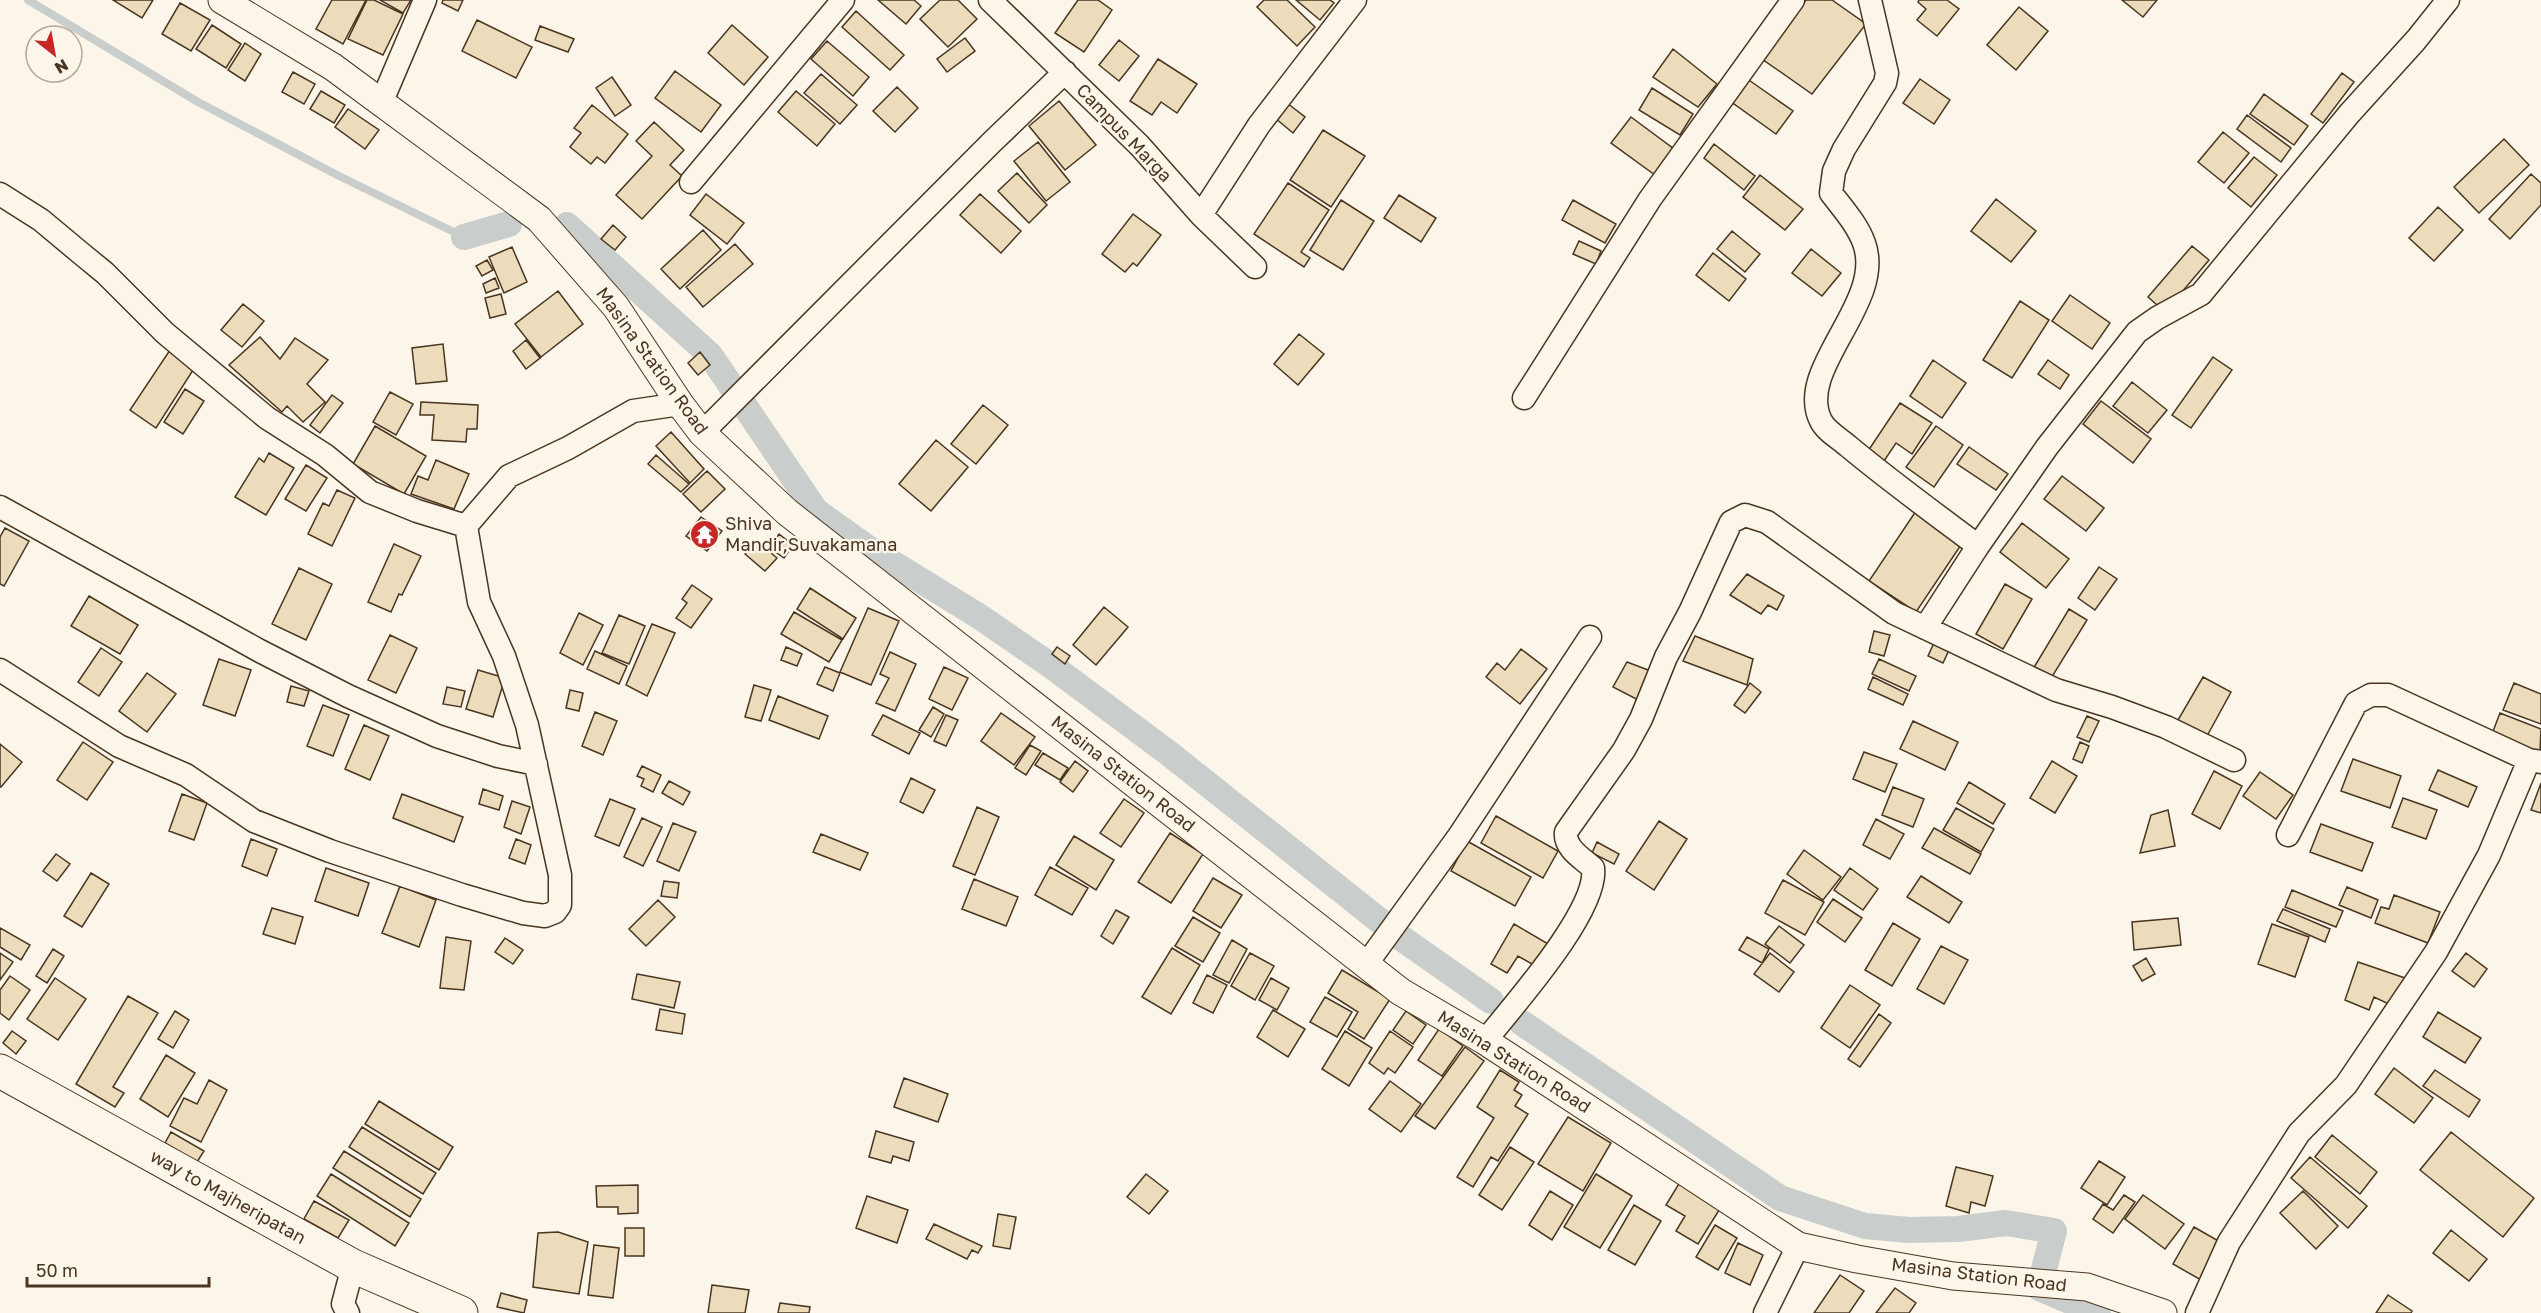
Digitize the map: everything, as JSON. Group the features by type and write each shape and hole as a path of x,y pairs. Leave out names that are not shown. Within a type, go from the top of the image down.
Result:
{"main road":[{"name":"way to Majheripatan","path":"0,1071 354,1266 461,1313"}],"street":[{"name":"Masina Station Road","path":"222,0 333,67 539,219 616,307 680,404 702,433 787,512 1401,992 1485,1041 1798,1245 1857,1259 1953,1276 2087,1287 2163,1313"},
{"path":"382,101 425,0"},
{"path":"691,182 843,0"},
{"name":"Campus Marga","path":"990,0 1140,146 1201,215 1255,267"},
{"path":"1201,215 1259,125 1355,0"},
{"path":"1524,398 1650,200 1793,0"},
{"path":"1870,0 1887,73 1885,83 1844,149 1834,171 1831,194 1856,226 1864,243 1868,260 1861,295 1816,388 1815,407 1822,424 1978,546"},
{"path":"1925,628 1978,546 2047,447 2138,332 2157,318 2201,294 2349,114 2416,40 2448,0"},
{"path":"702,433 992,142 1065,72"},
{"path":"0,194 41,220 105,273 165,333 267,418 325,455 370,492 417,511 466,525"},
{"path":"466,525 509,476 568,448 633,411 680,404"},
{"path":"0,507 260,651 348,696 437,736 498,756 536,764"},
{"path":"1485,1041 1556,950 1579,915 1593,883 1593,868 1569,846 1565,838 1566,831 1624,750 1641,719 1666,657 1690,612 1731,522 1745,515 1767,522 1894,613 2056,690 2155,723 2234,760"},
{"path":"0,670 119,746 186,775 254,821 330,851 462,896 523,913 545,916 555,912 560,905 560,875 527,725 504,656 479,602 466,525"},
{"path":"1365,966 1459,836 1590,637"},
{"path":"2197,1313 2229,1242 2274,1176 2299,1133 2346,1085 2436,952 2489,855 2535,761 2388,695 2371,695 2356,703 2288,835"},
{"path":"1765,1313 1798,1245"},
{"path":"348,1313 343,1304 354,1266"}],"building":[{"path":"113,0 153,0 142,18"},
{"path":"332,0 366,0 343,44 316,29"},
{"path":"367,0 374,0 403,14 383,55 348,39"},
{"path":"380,0 411,0 403,13"},
{"path":"443,0 463,0 458,11 442,3"},
{"path":"878,0 914,0 921,6 906,24"},
{"path":"940,0 958,0 977,19 948,47 920,19"},
{"path":"1078,0 1098,0 1112,10 1084,52 1055,33"},
{"path":"1264,0 1287,0 1315,27 1297,46 1257,7"},
{"path":"1296,0 1330,0 1334,3 1320,20"},
{"path":"1806,0 1832,0 1866,24 1812,94 1762,59"},
{"path":"1919,0 1947,0 1959,9 1937,36 1917,20 1926,9 1918,2"},
{"path":"2122,0 2157,0 2143,17"},
{"path":"180,3 210,20 191,51 162,34"},
{"path":"2019,7 2048,31 2016,70 1987,45"},
{"path":"856,11 904,55 890,70 842,27"},
{"path":"477,20 532,47 516,78 462,51"},
{"path":"212,25 241,44 226,68 196,49"},
{"path":"732,25 768,57 744,85 708,53"},
{"path":"540,26 574,39 568,52 535,40"},
{"path":"965,38 975,51 947,72 937,59"},
{"path":"1119,40 1139,56 1119,81 1099,65"},
{"path":"827,41 869,77 853,96 811,59"},
{"path":"245,43 261,54 245,81 228,70"},
{"path":"1673,49 1717,84 1698,107 1653,77"},
{"path":"1158,59 1197,84 1177,113 1161,102 1152,115 1130,101"},
{"path":"675,71 721,105 701,132 655,98"},
{"path":"293,72 315,84 304,104 282,92"},
{"path":"2342,73 2354,82 2323,123 2311,114"},
{"path":"821,74 857,105 840,124 804,93"},
{"path":"612,77 631,105 615,116 596,88"},
{"path":"1746,78 1793,111 1776,134 1730,101"},
{"path":"1920,79 1950,100 1934,124 1903,103"},
{"path":"897,87 918,108 895,132 873,111"},
{"path":"1652,88 1693,114 1680,135 1639,110"},
{"path":"321,91 345,105 334,123 310,109"},
{"path":"796,91 835,124 817,146 778,112"},
{"path":"2264,94 2308,126 2294,145 2250,114"},
{"path":"1059,101 1096,145 1065,170 1029,126"},
{"path":"1287,103 1305,117 1293,133 1275,118"},
{"path":"592,105 628,134 605,163 597,157 591,164 570,147 581,133 574,128"},
{"path":"348,109 379,130 365,149 335,127"},
{"path":"2247,115 2291,148 2281,162 2237,129"},
{"path":"1631,117 1674,149 1655,175 1611,143"},
{"path":"654,122 684,150 670,165 682,176 642,219 616,195 652,156 636,141"},
{"path":"1323,130 1365,156 1331,207 1290,180"},
{"path":"2223,132 2249,153 2224,183 2198,162"},
{"path":"2504,139 2529,165 2479,213 2454,187"},
{"path":"1038,142 1070,182 1046,201 1014,161"},
{"path":"1714,144 1755,176 1744,190 1704,158"},
{"path":"2254,157 2277,175 2251,207 2228,188"},
{"path":"1017,173 1047,205 1029,223 998,191"},
{"path":"2531,174 2541,183 2541,205 2510,239 2489,219"},
{"path":"1760,175 1803,209 1785,230 1743,197"},
{"path":"1288,183 1329,210 1301,252 1310,258 1304,267 1254,234"},
{"path":"706,194 744,223 727,244 690,215"},
{"path":"980,194 1021,231 1001,253 960,215"},
{"path":"1399,195 1436,218 1421,242 1384,218"},
{"path":"1996,199 2036,231 2011,262 1971,231"},
{"path":"1341,200 1374,221 1343,270 1310,250"},
{"path":"1573,200 1616,224 1605,243 1562,220"},
{"path":"2438,207 2463,230 2434,261 2409,238"},
{"path":"1133,214 1161,235 1137,266 1133,263 1125,272 1102,254"},
{"path":"613,225 626,237 615,250 601,239"},
{"path":"703,230 721,250 680,289 661,269"},
{"path":"1732,231 1760,254 1745,272 1717,249"},
{"path":"1579,241 1601,251 1596,264 1573,254"},
{"path":"735,244 753,264 703,307 686,287"},
{"path":"2192,246 2209,260 2165,312 2148,297"},
{"path":"512,247 527,282 504,293 489,257"},
{"path":"1811,249 1841,273 1822,296 1792,273"},
{"path":"1713,253 1746,279 1729,301 1696,275"},
{"path":"487,260 493,270 482,276 476,266"},
{"path":"495,278 499,288 486,293 483,284"},
{"path":"558,291 583,324 541,357 515,324"},
{"path":"501,294 506,314 490,318 485,298"},
{"path":"2070,295 2110,323 2092,349 2052,321"},
{"path":"2020,301 2049,320 2012,378 1983,360"},
{"path":"243,304 264,321 242,347 221,330"},
{"path":"1299,334 1324,354 1298,385 1274,364"},
{"path":"260,337 280,359 295,338 328,360 307,384 325,402 303,422 287,406 282,412 229,365"},
{"path":"526,340 540,358 526,369 513,351"},
{"path":"443,344 447,381 416,384 412,348"},
{"path":"170,350 195,367 156,428 130,410"},
{"path":"700,352 710,365 698,375 688,363"},
{"path":"2213,357 2232,370 2191,428 2172,415"},
{"path":"1933,360 1966,383 1942,418 1910,396"},
{"path":"2048,360 2069,375 2060,389 2038,374"},
{"path":"2132,382 2167,410 2148,433 2113,406"},
{"path":"185,389 204,401 183,434 164,422"},
{"path":"390,392 413,404 396,435 373,422"},
{"path":"332,395 343,403 320,433 310,425"},
{"path":"2101,401 2151,439 2133,463 2083,424"},
{"path":"421,402 478,405 477,429 467,429 466,442 432,440 434,415 420,415"},
{"path":"1900,403 1932,423 1912,454 1896,443 1882,464 1866,454"},
{"path":"983,405 1008,425 976,464 951,444"},
{"path":"375,426 426,456 404,494 353,464"},
{"path":"1936,426 1963,445 1934,487 1906,467"},
{"path":"671,432 704,469 690,483 656,446"},
{"path":"936,440 968,467 931,511 899,484"},
{"path":"1969,447 2008,474 1996,490 1957,464"},
{"path":"269,453 294,468 266,515 235,497 259,458 264,462"},
{"path":"656,455 689,484 681,492 648,464"},
{"path":"436,460 469,474 454,509 411,494 418,476 428,480"},
{"path":"306,465 327,478 306,511 285,499"},
{"path":"707,471 725,489 701,512 683,494"},
{"path":"2062,476 2104,508 2086,531 2044,499"},
{"path":"337,490 355,498 332,546 308,534 323,503 329,506"},
{"path":"1916,511 1963,542 1916,612 1869,581"},
{"name":"Shiva Mandir,Suvakamana","path":"701,517 722,531 707,551 686,536"},
{"path":"2022,523 2069,559 2046,588 2000,552"},
{"path":"5,528 29,541 4,586 0,584 0,537"},
{"path":"779,534 793,545 784,558 770,548"},
{"path":"757,541 777,558 765,571 745,554"},
{"path":"394,544 421,556 391,612 368,602"},
{"path":"2099,567 2117,579 2095,610 2078,598"},
{"path":"299,568 332,584 306,640 272,624"},
{"path":"1747,574 1784,596 1777,610 1768,605 1761,614 1730,595"},
{"path":"2005,584 2032,599 2003,649 1976,634"},
{"path":"692,585 712,599 691,628 676,618 687,603 682,599"},
{"path":"810,588 856,618 843,639 797,609"},
{"path":"89,596 138,625 120,654 71,626"},
{"path":"1104,607 1128,627 1096,665 1073,645"},
{"path":"868,608 899,621 871,685 840,672"},
{"path":"2069,609 2087,620 2050,680 2033,669"},
{"path":"794,612 842,640 829,662 781,634"},
{"path":"579,613 603,625 583,665 560,653"},
{"path":"619,615 645,626 629,664 602,653"},
{"path":"652,624 675,633 647,696 626,685"},
{"path":"1874,631 1890,635 1884,656 1869,652"},
{"path":"390,635 417,648 396,693 368,680"},
{"path":"1695,636 1753,659 1747,685 1683,661"},
{"path":"1934,643 1949,650 1943,663 1928,656"},
{"path":"786,647 802,654 797,666 781,660"},
{"path":"1057,647 1070,656 1065,664 1052,654"},
{"path":"101,648 122,662 99,696 78,682"},
{"path":"1521,649 1547,669 1520,704 1486,677 1497,663 1505,670"},
{"path":"595,651 627,666 619,684 587,669"},
{"path":"890,652 916,664 895,711 876,703 889,678 880,674"},
{"path":"219,659 251,670 235,716 203,705"},
{"path":"1879,659 1916,676 1909,691 1872,674"},
{"path":"1627,662 1656,673 1642,702 1613,687"},
{"path":"825,667 840,673 833,691 817,684"},
{"path":"944,667 968,678 952,710 929,699"},
{"path":"478,670 505,678 493,717 466,709"},
{"path":"147,673 176,694 147,732 119,711"},
{"path":"1873,677 1908,694 1903,705 1868,689"},
{"path":"2203,677 2231,692 2207,736 2178,720"},
{"path":"1750,683 1761,692 1745,713 1734,705"},
{"path":"2514,683 2541,694 2541,724 2503,710"},
{"path":"754,685 771,690 761,721 745,717"},
{"path":"291,686 309,691 304,706 287,702"},
{"path":"447,687 465,691 461,707 443,704"},
{"path":"570,690 583,693 579,711 566,708"},
{"path":"778,696 828,716 819,739 769,720"},
{"path":"323,705 349,715 333,756 307,746"},
{"path":"933,707 944,714 931,737 919,730"},
{"path":"595,712 617,721 603,755 582,746"},
{"path":"1001,713 1035,737 1014,765 981,741"},
{"path":"2500,713 2541,729 2540,752 2492,734"},
{"path":"883,715 920,733 909,754 872,735"},
{"path":"946,715 958,720 946,746 934,741"},
{"path":"2087,716 2099,721 2089,742 2077,737"},
{"path":"1913,721 1958,742 1945,770 1900,749"},
{"path":"364,725 389,736 370,780 345,769"},
{"path":"83,742 113,762 87,800 57,780"},
{"path":"2080,742 2089,746 2082,763 2073,759"},
{"path":"0,744 22,762 1,787 0,787"},
{"path":"1030,745 1041,751 1026,775 1015,768"},
{"path":"1864,752 1897,764 1885,792 1853,779"},
{"path":"1043,753 1068,768 1060,780 1035,765"},
{"path":"2353,759 2401,776 2390,808 2341,791"},
{"path":"1075,761 1088,771 1073,792 1060,782"},
{"path":"2052,761 2077,776 2055,813 2030,798"},
{"path":"642,766 661,775 653,792 641,786 644,779 637,776"},
{"path":"2438,770 2477,787 2468,807 2429,790"},
{"path":"2214,771 2242,786 2220,829 2192,814"},
{"path":"2260,772 2293,795 2276,819 2243,796"},
{"path":"911,778 935,790 923,813 900,802"},
{"path":"669,781 690,792 683,805 662,793"},
{"path":"1969,782 2005,804 1993,824 1957,803"},
{"path":"2541,783 2541,813 2531,810"},
{"path":"1893,787 1924,799 1913,827 1882,815"},
{"path":"483,789 503,796 499,810 479,804"},
{"path":"182,794 207,803 194,840 169,831"},
{"path":"402,794 463,817 454,842 393,818"},
{"path":"2403,798 2437,810 2426,839 2392,827"},
{"path":"610,799 635,809 619,846 595,836"},
{"path":"1124,799 1144,813 1121,847 1100,833"},
{"path":"512,801 530,807 521,834 504,827"},
{"path":"977,807 999,817 975,875 953,866"},
{"path":"1956,808 1994,829 1981,852 1943,830"},
{"path":"2168,810 2175,846 2140,853 2151,815"},
{"path":"1496,816 1558,851 1543,878 1481,843"},
{"path":"642,818 662,827 643,866 624,857"},
{"path":"1876,819 1904,834 1890,859 1863,845"},
{"path":"1659,821 1687,839 1654,890 1626,871"},
{"path":"673,823 696,832 679,871 657,861"},
{"path":"2321,824 2373,843 2362,871 2310,852"},
{"path":"1934,828 1981,854 1970,874 1922,848"},
{"path":"1170,833 1203,854 1171,903 1138,882"},
{"path":"821,834 868,853 860,870 813,852"},
{"path":"1074,836 1114,860 1096,890 1056,865"},
{"path":"251,839 277,849 267,876 242,866"},
{"path":"516,839 531,845 525,864 509,858"},
{"path":"1467,841 1531,877 1515,906 1451,871"},
{"path":"1597,842 1619,854 1614,864 1592,853"},
{"path":"1804,850 1841,877 1823,900 1787,874"},
{"path":"56,854 70,864 57,881 43,871"},
{"path":"1050,867 1088,888 1072,915 1035,895"},
{"path":"326,868 369,883 358,916 315,901"},
{"path":"1850,868 1878,889 1863,910 1834,890"},
{"path":"91,873 109,884 82,927 64,916"},
{"path":"1921,876 1962,902 1949,923 1907,897"},
{"path":"1213,878 1242,895 1221,928 1193,911"},
{"path":"974,879 1018,897 1006,926 962,909"},
{"path":"1783,880 1824,902 1805,935 1765,913"},
{"path":"664,881 679,883 677,898 661,896"},
{"path":"400,886 436,900 419,947 382,933"},
{"path":"2347,887 2378,900 2371,918 2339,905"},
{"path":"2292,890 2343,911 2336,927 2285,907"},
{"path":"2394,895 2440,912 2428,943 2375,923 2381,907 2389,909"},
{"path":"1833,899 1862,918 1845,942 1817,922"},
{"path":"658,900 675,917 646,946 629,929"},
{"path":"272,908 303,917 295,944 263,934"},
{"path":"2283,909 2330,929 2325,942 2277,921"},
{"path":"1116,910 1129,917 1113,944 1101,936"},
{"path":"1193,917 1220,933 1203,962 1175,946"},
{"path":"2178,918 2181,945 2134,950 2132,922"},
{"path":"1893,923 1920,939 1892,986 1865,970"},
{"path":"1514,924 1550,945 1537,967 1518,956 1507,973 1491,964"},
{"path":"2272,924 2309,937 2295,977 2258,964"},
{"path":"1779,926 1804,945 1790,963 1765,944"},
{"path":"0,928 30,945 21,960 0,947"},
{"path":"446,937 471,941 464,990 440,988"},
{"path":"1747,937 1769,949 1762,963 1739,950"},
{"path":"505,938 523,950 513,964 495,952"},
{"path":"1232,940 1247,949 1229,983 1213,975"},
{"path":"1941,946 1968,960 1944,1004 1917,989"},
{"path":"1172,948 1200,965 1171,1014 1142,997"},
{"path":"53,949 64,956 47,983 36,976"},
{"path":"0,953 13,962 0,980"},
{"path":"1250,953 1274,966 1255,1000 1231,986"},
{"path":"1770,953 1794,972 1779,992 1754,974"},
{"path":"2466,953 2487,969 2474,987 2452,971"},
{"path":"2146,958 2155,974 2142,981 2133,966"},
{"path":"2358,962 2405,978 2393,1006 2374,997 2369,1010 2345,1000"},
{"path":"1342,970 1390,999 1364,1039 1348,1029 1358,1012 1328,993"},
{"path":"637,974 680,982 674,1008 632,999"},
{"path":"1207,975 1227,985 1213,1013 1193,1003"},
{"path":"10,976 30,990 9,1020 0,1013 0,990"},
{"path":"55,978 86,999 58,1040 27,1019"},
{"path":"1271,978 1289,988 1277,1010 1259,1000"},
{"path":"1850,985 1880,1005 1850,1048 1821,1028"},
{"path":"128,996 158,1013 113,1087 124,1093 115,1107 76,1084"},
{"path":"1325,997 1352,1012 1337,1037 1310,1022"},
{"path":"660,1009 685,1014 682,1034 656,1030"},
{"path":"1273,1010 1305,1029 1288,1057 1257,1037"},
{"path":"175,1011 189,1020 173,1048 158,1039"},
{"path":"1406,1011 1426,1025 1413,1044 1393,1030"},
{"path":"2438,1012 2481,1038 2465,1063 2423,1037"},
{"path":"1879,1014 1891,1023 1860,1067 1848,1059"},
{"path":"1439,1029 1463,1046 1442,1076 1418,1060"},
{"path":"12,1031 26,1041 16,1054 3,1043"},
{"path":"1345,1031 1372,1048 1349,1086 1322,1069"},
{"path":"1390,1031 1413,1047 1395,1073 1388,1068 1384,1074 1369,1063"},
{"path":"1465,1047 1484,1061 1435,1129 1415,1116"},
{"path":"166,1055 195,1073 168,1117 140,1099"},
{"path":"2394,1068 2433,1098 2414,1123 2375,1094"},
{"path":"1500,1070 1519,1082 1514,1090 1522,1095 1515,1106 1528,1114 1498,1161 1491,1157 1473,1187 1457,1177 1494,1118 1477,1107"},
{"path":"2435,1070 2480,1100 2469,1117 2423,1086"},
{"path":"904,1078 948,1094 938,1122 894,1107"},
{"path":"209,1080 227,1090 201,1142 170,1126 184,1098 197,1104"},
{"path":"1390,1081 1421,1104 1401,1132 1369,1109"},
{"path":"379,1101 453,1147 439,1170 365,1124"},
{"path":"1568,1117 1611,1143 1583,1191 1538,1164"},
{"path":"362,1127 436,1173 423,1194 349,1147"},
{"path":"876,1131 914,1142 909,1161 893,1156 891,1163 869,1157"},
{"path":"171,1132 204,1151 197,1162 165,1143"},
{"path":"2451,1132 2534,1198 2503,1237 2420,1170"},
{"path":"2332,1135 2377,1172 2360,1194 2315,1157"},
{"path":"1510,1147 1534,1162 1502,1210 1479,1195"},
{"path":"344,1151 421,1199 410,1217 333,1168"},
{"path":"2310,1157 2367,1206 2348,1228 2291,1178"},
{"path":"2099,1161 2125,1177 2107,1205 2081,1188"},
{"path":"1956,1167 1993,1176 1985,1206 1971,1202 1969,1213 1946,1206"},
{"path":"331,1174 409,1223 395,1246 317,1196"},
{"path":"1146,1174 1168,1191 1149,1214 1127,1197"},
{"path":"1596,1174 1632,1196 1600,1248 1564,1227"},
{"path":"1680,1182 1721,1207 1698,1244 1676,1231 1685,1216 1666,1205"},
{"path":"638,1185 638,1213 618,1214 618,1207 597,1207 596,1186"},
{"path":"1550,1191 1573,1205 1552,1240 1529,1225"},
{"path":"2303,1191 2338,1226 2316,1249 2280,1213"},
{"path":"2124,1195 2135,1202 2113,1233 2093,1219 2103,1204 2113,1210"},
{"path":"2143,1195 2184,1224 2165,1249 2125,1219"},
{"path":"867,1196 908,1210 897,1243 856,1228"},
{"path":"314,1201 349,1220 338,1238 304,1219"},
{"path":"1634,1205 1661,1221 1635,1265 1608,1250"},
{"path":"998,1214 1016,1217 1010,1249 993,1246"},
{"path":"934,1224 982,1246 978,1253 972,1250 967,1259 926,1239"},
{"path":"1715,1225 1737,1238 1718,1270 1696,1257"},
{"path":"2194,1227 2222,1243 2201,1280 2173,1264"},
{"path":"625,1228 644,1228 644,1256 625,1256"},
{"path":"2451,1230 2487,1259 2469,1281 2433,1253"},
{"path":"558,1232 588,1242 579,1294 533,1287 538,1233"},
{"path":"1738,1243 1763,1255 1750,1285 1725,1273"},
{"path":"594,1245 619,1248 613,1298 588,1295"},
{"path":"1840,1275 1864,1291 1849,1313 1814,1313"},
{"path":"712,1285 749,1290 745,1313 708,1313"},
{"path":"1895,1288 1916,1303 1909,1313 1876,1313"},
{"path":"501,1293 527,1300 524,1313 497,1307"},
{"path":"2388,1295 2412,1311 2411,1313 2376,1313"},
{"path":"780,1303 810,1307 809,1313 778,1313"}],"waterway":[{"path":"28,0 198,102 339,176 464,237"},
{"path":"464,237 509,224"},
{"path":"567,225 710,355 816,511 868,548 977,615 1053,667 1171,755 1385,925"},
{"path":"1397,935 1491,1001"},
{"path":"1522,1023 1780,1198 1865,1226 1909,1230 1958,1229 2006,1223 2054,1231 2039,1288 2098,1313"}],"place":[{"name":"Shiva Mandir,Suvakamana","path":"704,534"}]}
